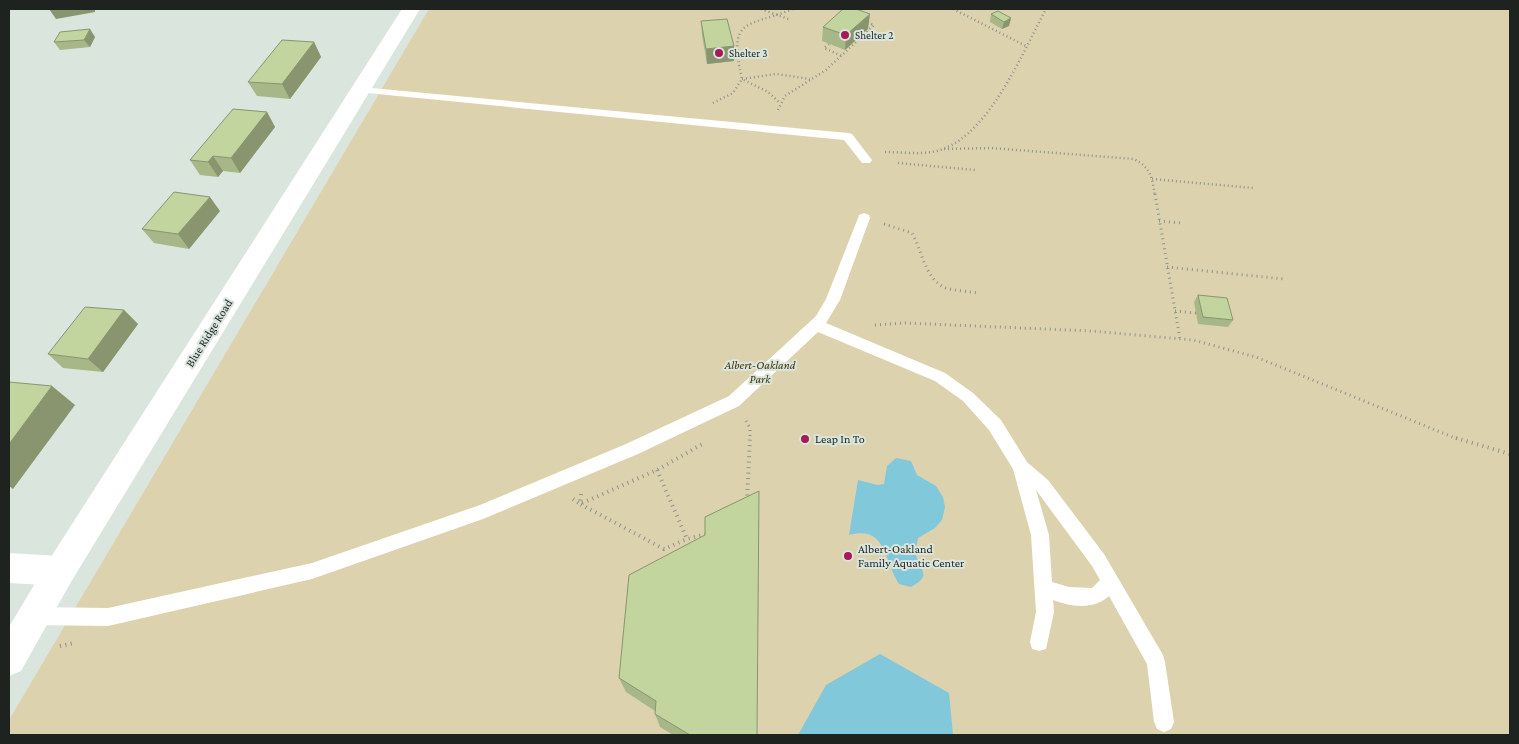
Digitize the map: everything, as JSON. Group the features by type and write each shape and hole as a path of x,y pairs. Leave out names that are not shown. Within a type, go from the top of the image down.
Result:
{"street":[{"name":"Blue Ridge Road","path":"9,659 60,571 412,9"},
{"path":"9,568 60,571"}],"lane":[{"path":"360,90 848,137 866,160"},
{"path":"35,616 108,617 312,571 483,510 632,449 734,401 816,325 833,300 864,218"},
{"path":"816,325 940,376 968,397 995,424 1022,467 1042,485 1098,560 1111,582 1156,662 1164,722"},
{"path":"1022,467 1040,535 1046,612 1039,642"},
{"path":"1044,587 1058,594 1076,598 1096,596 1111,582"}],"path":[{"path":"761,9 791,20"},
{"path":"698,123 699,112 709,104 733,94 742,79 736,45 739,34 746,27 793,9"},
{"path":"953,9 1026,46"},
{"path":"944,149 974,129 994,104 1046,9"},
{"path":"774,130 779,102 798,86 824,72 874,25 858,19"},
{"path":"990,28 995,25"},
{"path":"829,44 824,48 842,56"},
{"path":"731,46 736,45"},
{"path":"742,79 776,72 810,79"},
{"path":"742,79 768,92 779,102"},
{"path":"866,160 883,152 928,153 944,149 991,148 1134,159 1145,165 1152,179 1180,339"},
{"path":"898,163 975,170"},
{"path":"1152,179 1253,188"},
{"path":"864,218 912,233 930,274 939,284 955,290 977,293"},
{"path":"1159,220 1182,223"},
{"path":"1167,267 1284,279"},
{"path":"1175,311 1196,312"},
{"path":"868,326 915,323 1091,331 1193,340 1256,357 1451,436 1510,454"},
{"path":"734,401 750,428 746,503"},
{"path":"656,470 687,538"},
{"path":"580,504 664,549 687,538 716,532"}],"green space":[{"name":"Albert-Oakland Park","path":"429,9 1510,9 1510,735 9,735 9,720"}],"water":[{"path":"896,458 911,461 917,475 936,486 943,497 945,507 942,520 935,528 918,538 916,553 923,570 923,577 911,587 899,584 878,540 871,535 861,533 849,535 858,480 878,485 884,484 887,466"},
{"path":"880,654 949,693 953,735 798,735 826,685"}],"building":[{"path":"843,9 856,9 870,14 846,35 823,27"},
{"path":"998,11 1011,18 1004,22 991,14"},
{"path":"727,19 734,46 706,49 701,21"},
{"path":"90,29 84,40 54,42 60,32"},
{"path":"282,40 314,42 282,84 248,82"},
{"path":"233,109 267,112 231,158 213,156 208,162 190,160"},
{"path":"174,192 210,197 178,234 142,229"},
{"path":"1198,295 1227,298 1233,320 1203,317"},
{"path":"85,307 124,310 88,359 48,354"},
{"path":"9,382 52,386 9,444"},
{"path":"759,491 757,735 690,735 655,714 656,701 619,678 629,575 705,535 705,517"}],"place":[{"name":"Shelter 2","path":"845,35"},
{"name":"Shelter 3","path":"719,53"},
{"name":"Leap In To","path":"805,439"},
{"name":"Albert-Oakland Family Aquatic Center","path":"848,556"}]}
